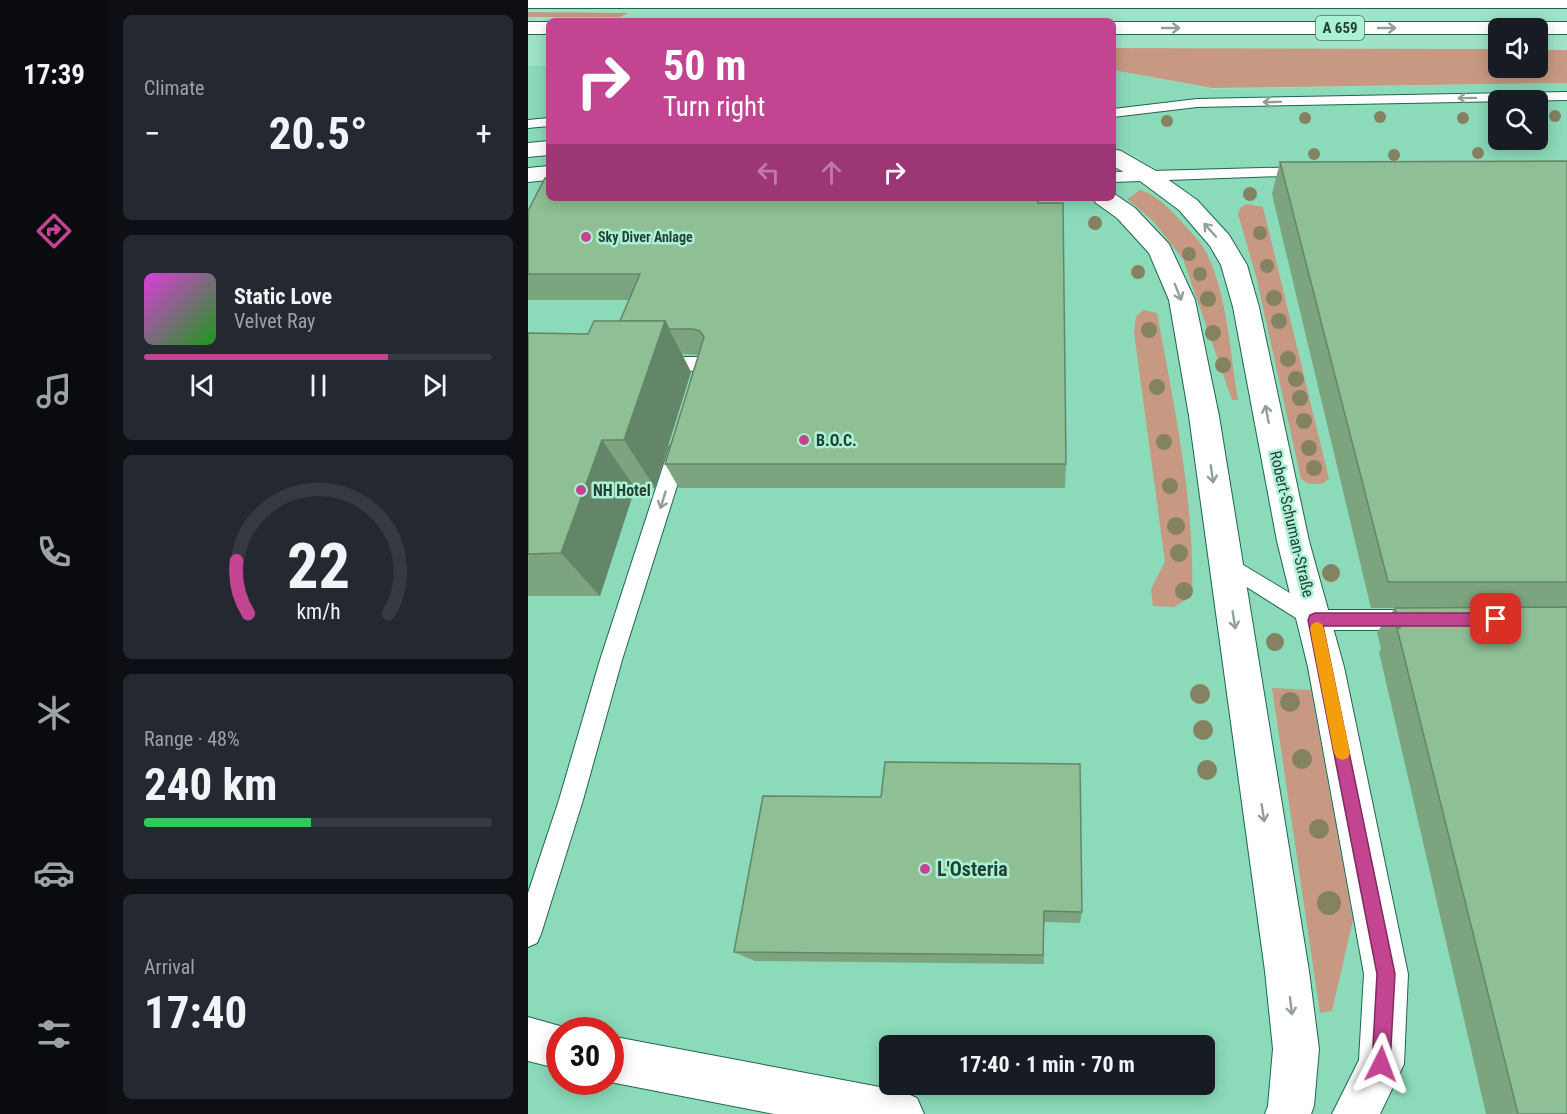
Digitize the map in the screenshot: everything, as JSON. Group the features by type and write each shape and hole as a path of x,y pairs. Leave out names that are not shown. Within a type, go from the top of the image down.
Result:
{"main road":[{"name":"A 659","path":"528,2 1567,2"},
{"path":"528,28 546,28"},
{"name":"A 659","path":"1116,28 1567,28"},
{"path":"528,150 546,148"},
{"name":"Robert-Schuman-Straße","path":"1116,160 1131,177 1188,205 1220,241 1234,265 1246,307 1293,541 1315,620 1386,974 1381,1064 1355,1114"},
{"path":"528,175 546,173"},
{"path":"1109,201 1126,213 1160,250 1182,300 1204,416 1296,1049 1291,1106 1288,1114"},
{"path":"528,1039 546,1044"},
{"path":"624,1062 901,1114"}],"lane":[{"path":"1116,113 1197,103 1567,96"},
{"path":"528,124 546,122"},
{"path":"1131,177 1318,172"},
{"path":"646,364 705,364 695,398"},
{"path":"528,934 571,800 611,660 684,432"},
{"path":"1225,563 1315,620 1436,620"}],"shaded area":[{"path":"528,12 628,13 620,17 528,17"},
{"path":"1116,48 1488,49 1488,78 1548,78 1548,50 1567,50 1567,83 1212,88 1116,71"},
{"path":"528,66 546,66 546,201 1116,201 1116,71 1213,89 1567,83 1567,1114 528,1114"},
{"path":"1140,190 1155,197 1169,209 1198,240 1208,256 1220,290 1228,327 1238,400 1232,400 1183,259 1153,221 1127,199"},
{"path":"1246,204 1263,207 1329,479 1322,484 1309,484 1301,479 1256,276 1238,214 1240,208"},
{"path":"1143,310 1157,313 1187,489 1192,596 1174,607 1153,606 1151,589 1165,562 1134,332 1136,317"},
{"path":"1272,688 1311,690 1353,920 1332,1011 1320,1013"}],"building":[{"path":"1567,161 1567,582 1388,582 1280,162"},
{"path":"545,178 546,201 1038,201 1038,203 1063,203 1066,464 665,464 704,337 700,331 693,329 669,329 665,321 620,321 640,274 528,274 528,211"},
{"path":"594,321 665,321 624,440 602,440 561,553 528,554 528,333 588,334"},
{"path":"1567,607 1567,1114 1518,1114 1397,628 1400,628 1395,608"},
{"name":"L'Osteria","path":"885,762 1080,764 1082,912 1044,911 1043,955 734,952 763,796 881,797"}],"slow traffic":[{"path":"1317,629 1342,753"}],"place":[{"name":"Sky Diver Anlage","path":"586,237"},
{"name":"B.O.C.","path":"804,440"},
{"name":"NH Hotel","path":"581,490"},
{"name":"L'Osteria","path":"925,869"}],"route":[{"path":"1381,1064 1386,974 1315,620 1496,619"}]}
